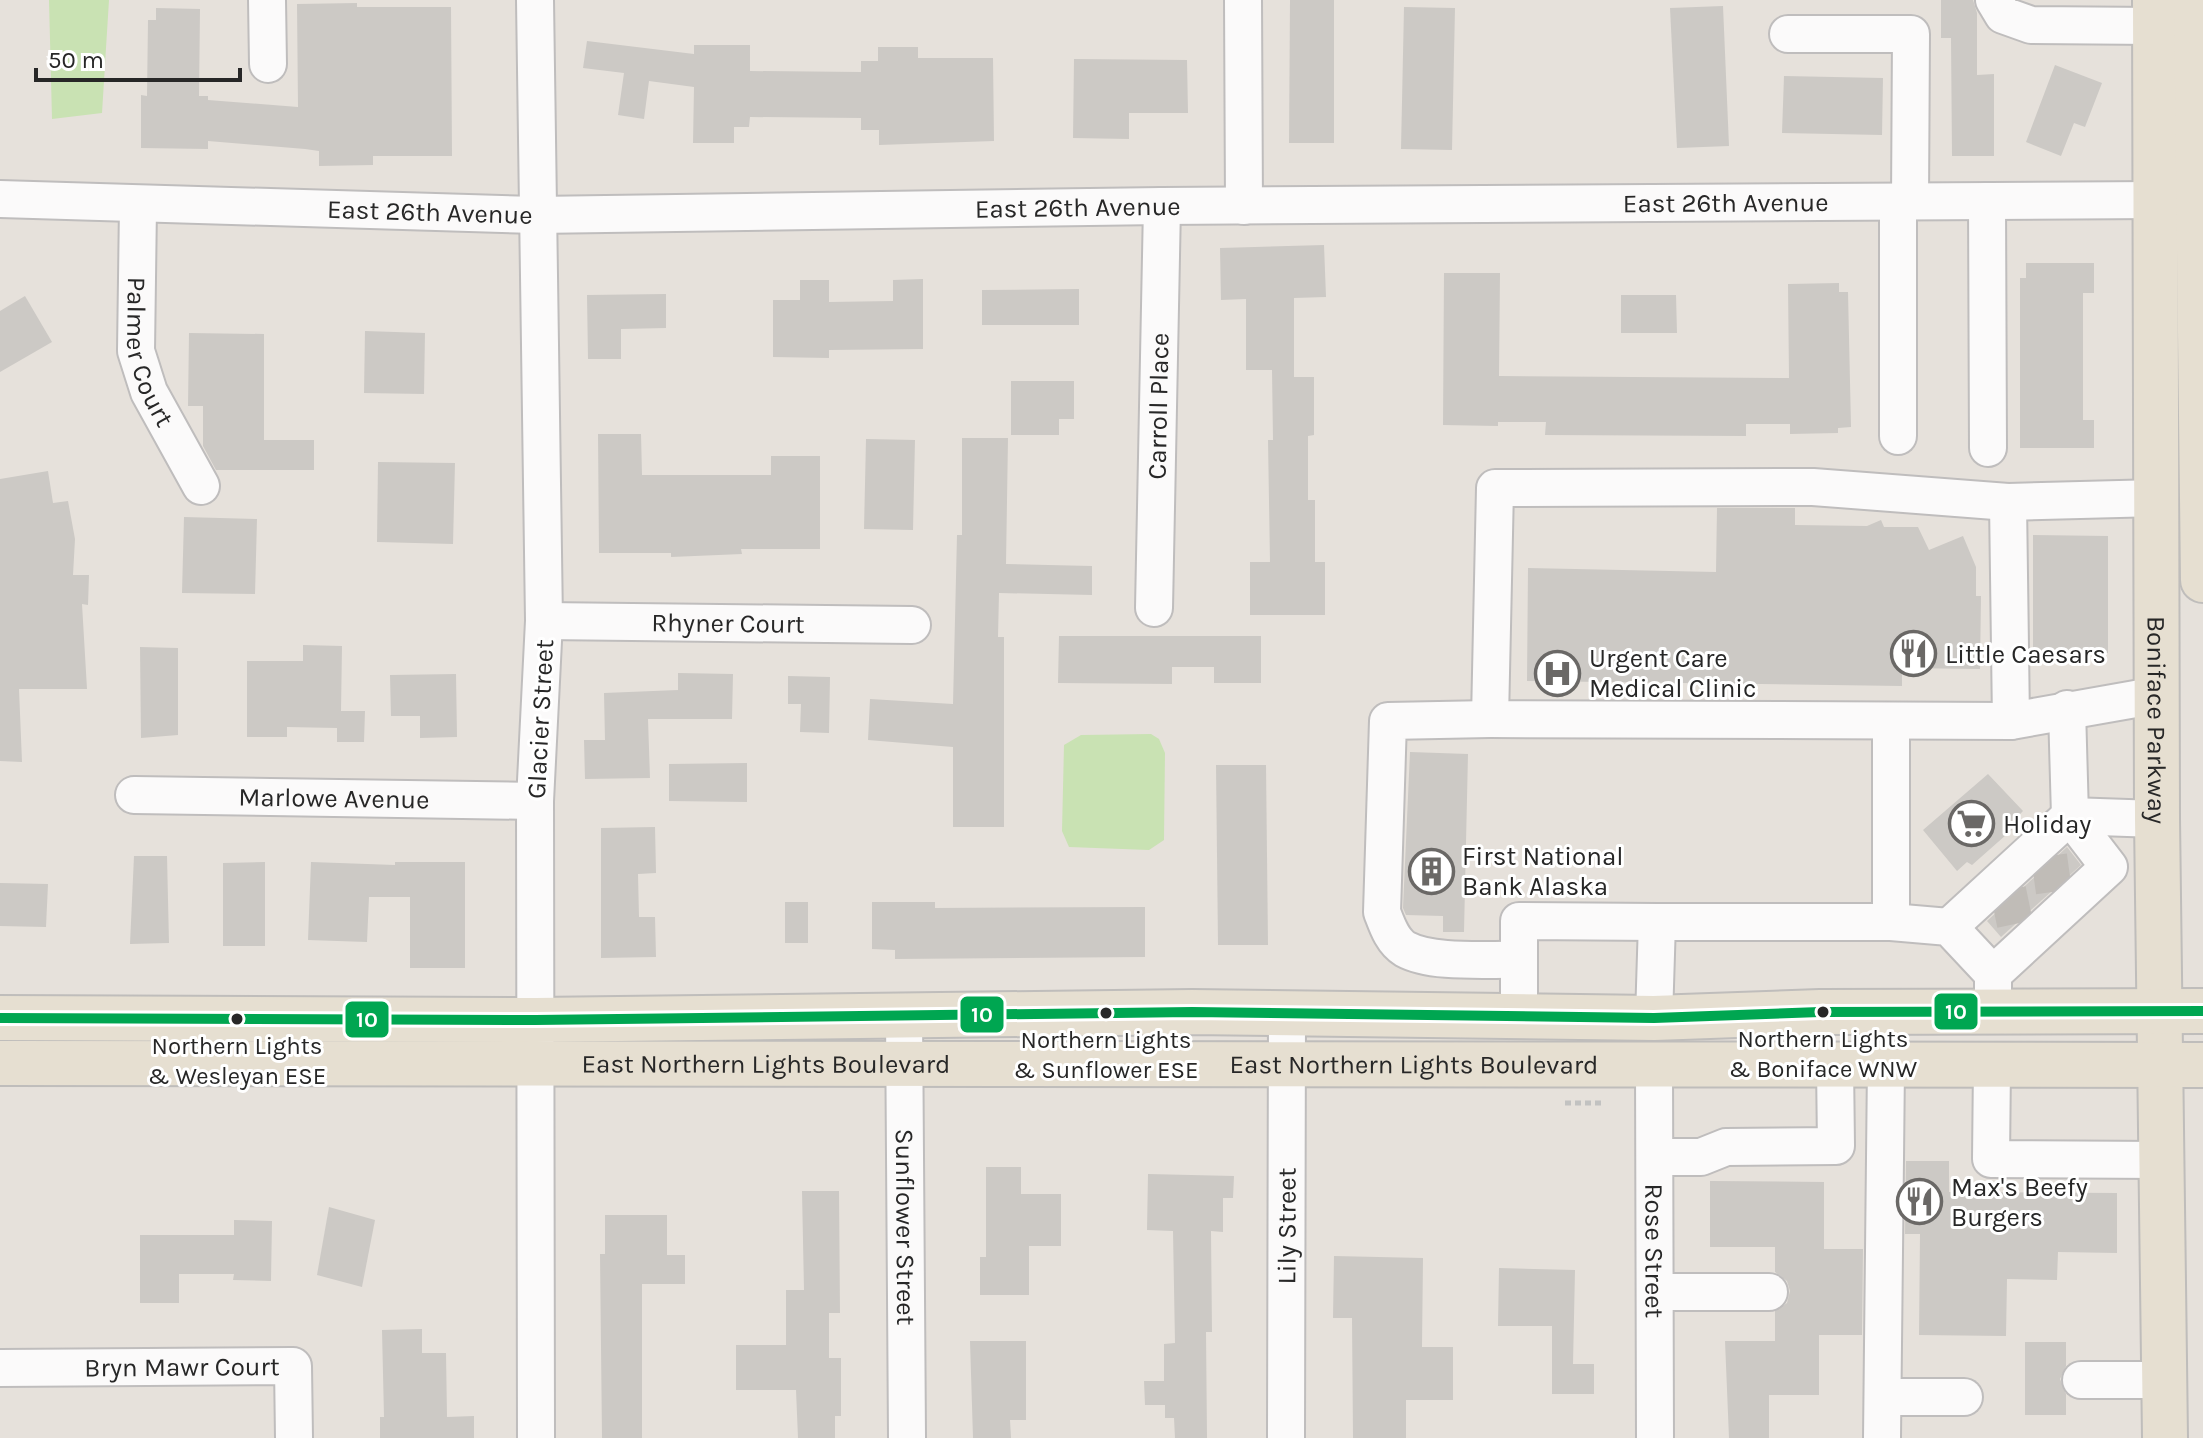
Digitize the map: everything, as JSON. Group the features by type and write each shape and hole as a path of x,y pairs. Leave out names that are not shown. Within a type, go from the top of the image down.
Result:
{"main road":[{"path":"2196,0 2203,580"},
{"name":"Boniface Parkway","path":"2155,13 2160,1011 2182,1065 2162,1160 2165,1438"},
{"name":"East Northern Lights Boulevard","path":"0,1018 535,1020 1287,1013 1654,1018 1820,1012 2006,938 2160,1011 2203,1011"},
{"path":"1544,1065 1576,1049 1638,1033 1654,1018"},
{"name":"East Northern Lights Boulevard","path":"0,1063 2182,1065"}],"street":[{"path":"267,0 268,64"},
{"name":"Glacier Street","path":"535,0 544,621 535,801 536,1438"},
{"path":"1243,0 1244,206"},
{"path":"1994,0 2003,15 2031,25 2155,13"},
{"path":"1788,34 1911,34 1898,436"},
{"name":"East 26th Avenue","path":"0,199 138,206 536,215 1162,206 2157,200"},
{"path":"1987,201 1988,448"},
{"name":"Palmer Court","path":"138,206 136,351 149,392 201,486"},
{"name":"Carroll Place","path":"1154,608 1162,206"},
{"path":"1490,719 1495,488 1813,487 2008,502 2158,498"},
{"path":"2008,502 2011,721"},
{"name":"Rhyner Court","path":"544,621 912,625"},
{"path":"1519,960 1426,956 1404,948 1391,935 1382,912 1388,721 2011,721 2158,695"},
{"path":"2006,938 2055,837 2067,709"},
{"path":"1891,721 1891,922"},
{"name":"Marlowe Avenue","path":"134,795 535,801"},
{"path":"2055,837 2157,819"},
{"path":"1519,1016 1519,921 1891,922 1949,927 2006,938 2109,867 2055,837"},
{"path":"1654,1018 1657,922"},
{"path":"1949,927 2006,938"},
{"name":"Lily Street","path":"1286,1438 1287,1013"},
{"name":"Sunflower Street","path":"904,1015 907,1438"},
{"name":"Rose Street","path":"1654,1065 1655,1438"},
{"path":"1655,1157 1701,1157 1726,1147 1836,1146 1835,1065"},
{"path":"1882,1438 1886,1065"},
{"path":"1992,1065 1991,1159 2162,1160"},
{"path":"1655,1292 1769,1292"},
{"name":"Bryn Mawr Court","path":"0,1368 293,1366 294,1438"},
{"path":"2081,1380 2164,1380"},
{"path":"1883,1397 1964,1397"}],"green space":[{"path":"49,0 109,0 102,113 52,119"},
{"path":"1151,734 1159,739 1165,753 1164,840 1149,850 1069,847 1062,831 1064,745 1081,735"}],"building":[{"path":"1290,0 1334,0 1334,143 1289,143"},
{"path":"1941,0 1973,0 1977,13 1977,75 1994,74 1994,156 1952,156 1951,38 1941,38"},
{"path":"357,3 357,7 451,7 452,156 373,156 373,165 319,166 319,151 305,149 208,141 208,149 141,148 141,95 147,96 148,20 156,20 156,8 200,9 199,96 208,96 208,100 298,107 297,4"},
{"path":"1723,6 1729,146 1677,148 1670,8"},
{"path":"1404,7 1455,8 1452,150 1401,149"},
{"path":"587,41 694,54 694,45 750,45 750,71 861,72 861,61 878,61 878,47 918,47 918,58 993,58 994,141 879,145 879,130 861,130 861,118 750,117 749,127 734,127 734,143 693,143 694,87 649,81 644,119 618,115 624,73 583,68"},
{"path":"1074,59 1187,60 1188,113 1129,113 1129,139 1073,138"},
{"path":"2055,65 2102,83 2085,127 2074,123 2061,156 2026,142"},
{"path":"1784,76 1883,78 1882,135 1782,133"},
{"path":"1324,245 1326,297 1294,298 1294,377 1314,377 1314,435 1308,436 1308,500 1315,500 1315,562 1325,562 1325,615 1250,615 1250,562 1270,562 1268,440 1273,440 1272,370 1246,370 1246,299 1221,300 1220,248"},
{"path":"2026,263 2094,263 2094,293 2083,293 2083,420 2094,420 2094,448 2020,448 2020,278 2026,278"},
{"path":"1444,273 1500,273 1499,376 1789,378 1788,284 1839,283 1839,292 1848,292 1851,427 1838,428 1838,433 1790,434 1790,424 1746,424 1746,436 1545,435 1546,422 1498,422 1498,426 1443,425"},
{"path":"923,279 923,349 829,350 829,358 773,357 773,300 800,300 800,280 829,280 829,302 893,301 893,280"},
{"path":"1079,289 1079,325 982,325 982,290"},
{"path":"666,294 666,328 621,329 621,359 588,359 587,295"},
{"path":"1621,295 1676,295 1677,333 1621,333"},
{"path":"25,296 52,342 0,372 0,311"},
{"path":"365,331 425,333 424,394 364,393"},
{"path":"189,333 264,334 264,440 314,440 314,470 216,470 203,446 203,406 188,406"},
{"path":"1011,381 1074,381 1074,419 1059,419 1059,435 1011,435"},
{"path":"598,434 641,434 642,475 771,475 771,456 820,456 820,549 741,549 742,554 671,557 671,553 599,553"},
{"path":"962,438 1008,438 1006,564 1092,566 1092,595 999,593 998,637 1004,637 1004,827 953,827 953,747 868,740 870,699 953,704 957,535 962,535"},
{"path":"866,439 915,440 913,530 864,529"},
{"path":"378,462 455,463 453,544 377,542"},
{"path":"48,471 53,503 68,501 75,539 73,575 89,575 88,605 82,604 87,689 19,689 22,762 0,761 0,479"},
{"path":"1717,508 1795,508 1795,525 1867,526 1881,520 1884,527 1918,527 1929,550 1963,536 1976,567 1976,596 1981,596 1980,669 1902,668 1902,686 1527,681 1528,568 1716,572"},
{"path":"184,517 257,519 255,594 182,593"},
{"path":"2033,535 2108,536 2108,653 2033,653"},
{"path":"1059,636 1261,636 1261,683 1214,683 1214,667 1172,667 1172,684 1058,683"},
{"path":"303,645 342,646 341,711 365,711 364,742 337,742 337,728 287,727 287,737 247,737 247,661 303,661"},
{"path":"140,647 178,648 178,735 141,738"},
{"path":"678,673 733,674 732,719 648,719 650,778 585,779 584,740 605,740 604,693 678,690"},
{"path":"456,674 457,737 420,738 420,716 391,716 390,675"},
{"path":"788,676 830,677 829,733 800,732 801,704 788,704"},
{"name":"First National Bank Alaska","path":"1410,752 1468,754 1464,932 1443,932 1443,916 1406,915 1403,908"},
{"path":"747,763 747,802 669,801 669,764"},
{"path":"1216,765 1266,765 1268,945 1218,945"},
{"name":"Holiday","path":"1988,774 2023,811 2013,821 2015,827 1972,865 1967,862 1957,871 1923,830"},
{"path":"655,827 656,873 638,874 639,917 655,917 656,957 601,958 601,828"},
{"path":"2067,847 2081,865 2001,937 1987,921"},
{"path":"134,856 167,856 169,943 130,944"},
{"path":"265,862 265,946 223,946 223,863"},
{"path":"311,862 395,865 395,862 465,862 465,968 410,968 410,897 369,897 367,942 308,940"},
{"path":"0,883 48,884 46,927 0,926"},
{"path":"785,902 808,902 808,943 785,943"},
{"path":"872,902 935,902 935,908 1145,907 1145,957 895,959 895,950 872,949"},
{"path":"1906,1161 1949,1161 1949,1192 2117,1193 2117,1253 2058,1252 2057,1280 2007,1279 2006,1336 1919,1335 1920,1234 1905,1234"},
{"path":"986,1167 1021,1167 1021,1194 1061,1194 1061,1246 1029,1246 1029,1295 980,1295 980,1257 986,1257"},
{"path":"1148,1174 1234,1176 1233,1198 1223,1198 1223,1232 1211,1231 1212,1332 1206,1332 1207,1438 1175,1438 1174,1418 1165,1418 1165,1405 1145,1405 1144,1381 1164,1381 1164,1344 1175,1343 1173,1231 1147,1230"},
{"path":"1710,1181 1824,1182 1824,1249 1863,1249 1862,1335 1819,1335 1819,1395 1769,1395 1769,1438 1729,1438 1725,1341 1775,1341 1775,1311 1787,1303 1790,1291 1787,1281 1775,1272 1775,1247 1710,1247"},
{"path":"802,1191 839,1191 840,1313 829,1313 829,1358 841,1358 841,1416 835,1416 835,1438 798,1438 796,1390 736,1390 736,1345 786,1345 786,1290 804,1290"},
{"path":"329,1207 375,1220 362,1287 317,1275"},
{"path":"605,1215 667,1215 667,1255 685,1255 685,1284 642,1284 642,1438 602,1438 600,1254 605,1254"},
{"path":"234,1220 272,1221 271,1281 233,1280 234,1274 179,1274 179,1303 140,1303 140,1235 234,1235"},
{"path":"1334,1256 1423,1258 1422,1347 1453,1347 1453,1400 1406,1400 1406,1438 1353,1438 1352,1318 1333,1318"},
{"path":"1499,1268 1575,1270 1573,1364 1594,1364 1594,1394 1552,1394 1552,1326 1498,1326"},
{"path":"422,1329 422,1353 446,1353 447,1417 474,1416 474,1438 380,1438 380,1417 384,1417 382,1330"},
{"path":"970,1341 1026,1341 1026,1420 1010,1420 1011,1438 973,1438"},
{"path":"2025,1342 2066,1342 2066,1366 2060,1379 2066,1394 2066,1415 2025,1415"}],"tunnel":[{"path":"2049,856 2054,892"},
{"path":"2008,890 2015,924"}],"transit line":[{"name":"10","path":"0,1018 535,1020 1192,1012 1654,1018 1820,1012 2203,1011"}],"place":[{"name":"Little Caesars","path":"1914,654"},
{"name":"Urgent Care Medical Clinic","path":"1558,673"},
{"name":"Holiday","path":"1972,824"},
{"name":"First National Bank Alaska","path":"1431,871"},
{"name":"Northern Lights & Boniface WNW","path":"1823,1012"},
{"name":"Northern Lights & Sunflower ESE","path":"1106,1013"},
{"name":"Northern Lights & Wesleyan ESE","path":"237,1019"},
{"name":"Max's Beefy Burgers","path":"1920,1202"}]}
